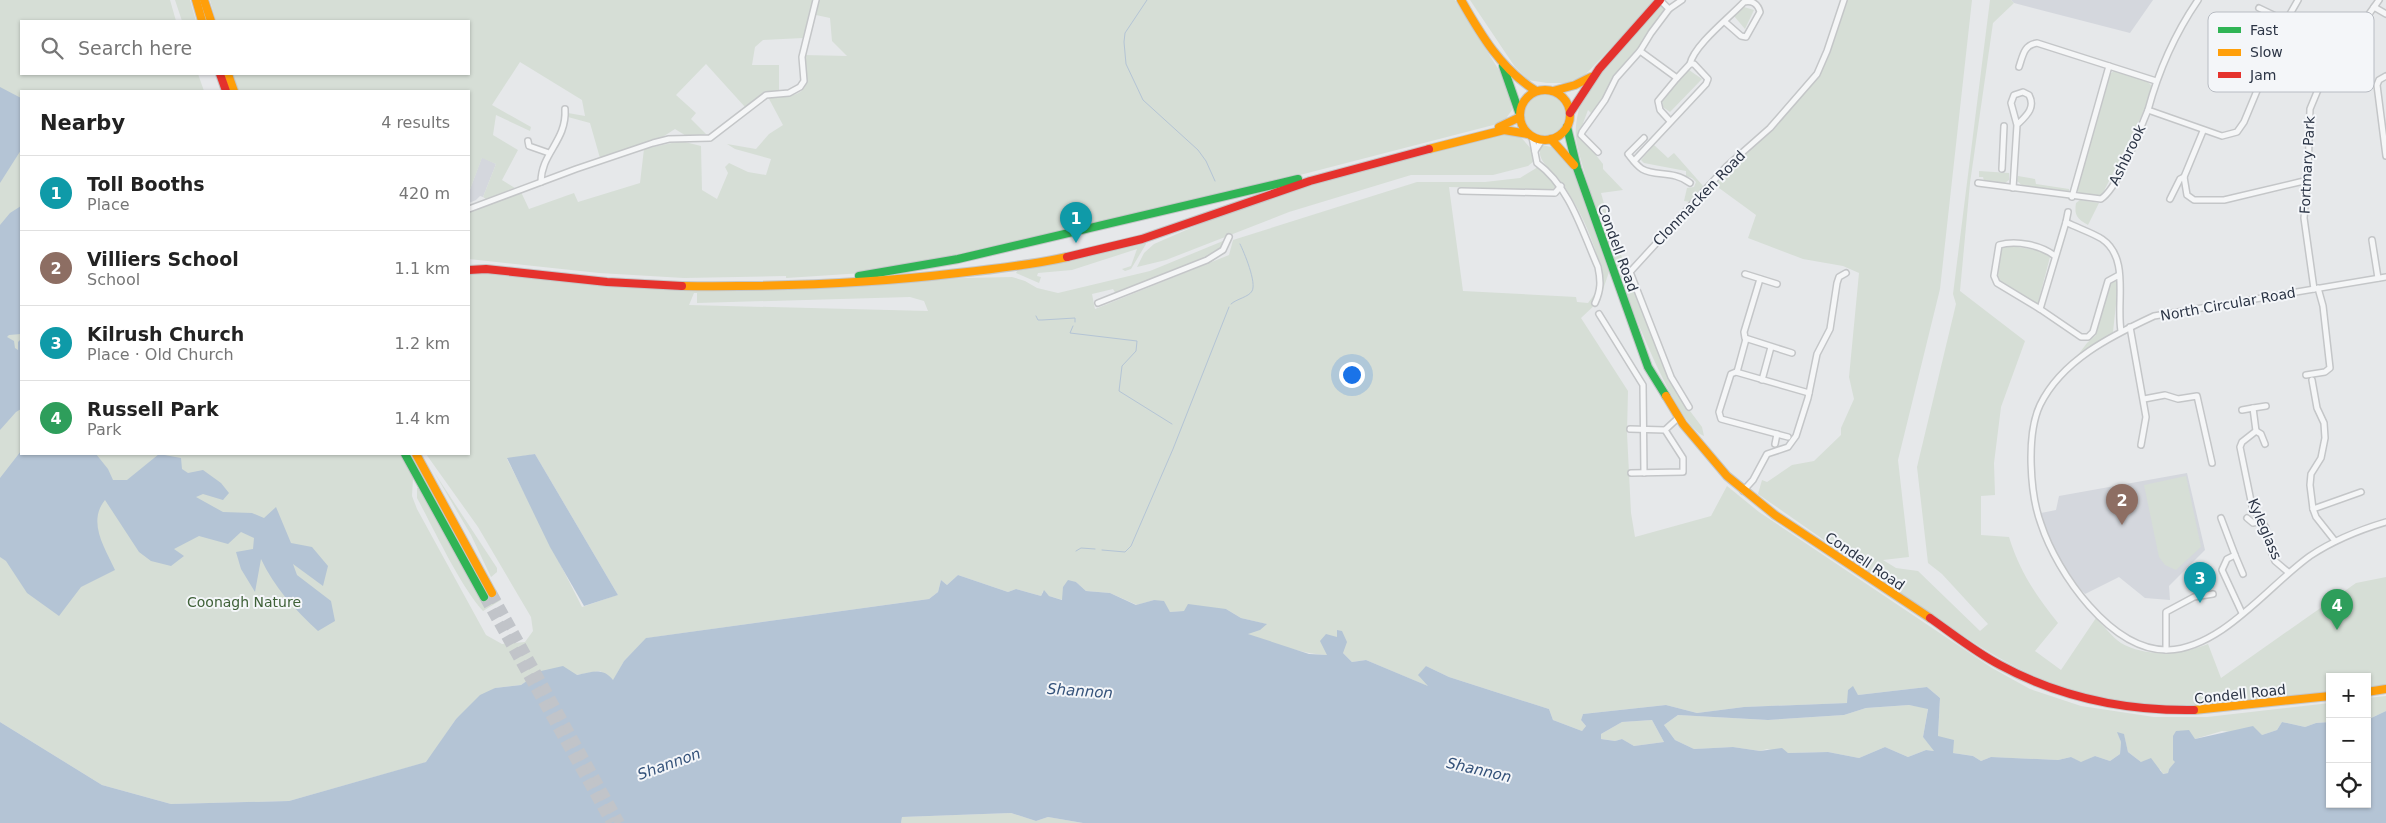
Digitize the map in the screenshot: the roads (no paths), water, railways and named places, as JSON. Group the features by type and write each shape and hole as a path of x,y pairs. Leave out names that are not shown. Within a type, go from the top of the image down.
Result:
{"main road":[{"path":"196,0 202,20"},
{"path":"204,0 211,20"},
{"path":"1461,0 1502,62 1525,85 1536,91 1553,91 1575,85 1592,77"},
{"path":"470,270 486,269 660,286 782,287 924,277 1036,264 1142,239 1310,181 1504,130 1542,140 1557,137 1567,127 1570,113 1577,98 1592,77 1660,0"},
{"path":"1502,62 1520,115 1530,136"},
{"path":"220,75 226,90"},
{"path":"228,75 234,90"},
{"path":"470,264 493,264 623,278 690,282 782,282 854,277 958,259 1193,205 1507,125 1520,115 1523,102 1536,91"},
{"path":"1553,91 1563,97 1570,113"},
{"name":"Condell Road","path":"1567,127 1577,168 1648,367 1678,418 1703,450 1743,490 1809,538 1998,664 2063,694 2137,710 2166,712 2214,711 2326,697"},
{"path":"1551,139 1577,168"},
{"path":"406,455 488,595 417,455"},
{"path":"2371,691 2386,689"}],"street":[{"path":"470,209 541,182 669,139 710,138 766,95 790,93 800,87 804,81 802,57 816,0"},
{"path":"1660,0 1669,9"},
{"path":"1598,152 1582,135 1582,132 1605,100 1616,78 1640,51 1669,9 1682,0"},
{"name":"Clonmacken Road","path":"1689,407 1671,377 1630,272 1727,166 1770,128 1816,74 1827,51 1844,0"},
{"name":"Ashbrook","path":"2072,197 2101,199 2107,195 2121,171 2148,110 2156,81 2181,25 2198,0"},
{"name":"Ashbrook","path":"2291,12 2298,0"},
{"name":"Fortmary Park","path":"2370,12 2379,0"},
{"path":"1670,121 1660,110 1658,101 1690,64 1692,56 1744,2 1754,3 1759,7 1760,12 1746,37 1741,36 1725,22"},
{"path":"2374,6 2386,14"},
{"path":"2259,8 2267,12"},
{"path":"2019,67 2025,49 2030,44 2037,43 2156,81"},
{"path":"1640,51 1677,78"},
{"path":"1634,161 1706,84 1707,76 1694,64 1690,64"},
{"path":"1978,183 2072,197 2109,66"},
{"path":"2386,76 2379,80 2377,85 2386,156"},
{"path":"2013,188 2017,125 2011,103 2014,95 2023,92 2029,95 2032,103 2031,110 2017,125"},
{"name":"Ashbrook","path":"2148,110 2222,136 2237,132 2244,122 2256,92"},
{"name":"Fortmary Park","path":"2306,375 2325,372 2330,368 2323,306 2316,289 2304,218 2312,103 2317,92"},
{"path":"541,182 541,172 549,153 558,142 566,117 565,109"},
{"path":"2002,169 2004,126"},
{"path":"2204,131 2184,177 2184,187 2187,195 2194,200 2207,201 2308,180"},
{"path":"1530,136 1537,163 1551,174 1561,186 1598,267 1601,281 1600,292 1595,303"},
{"path":"1644,138 1628,154 1642,169 1681,176 1690,182"},
{"path":"1535,151 1542,140"},
{"path":"528,141 529,146 549,153"},
{"path":"2003,148 2015,148"},
{"path":"2170,199 2180,179 2184,177"},
{"path":"1461,191 1555,193 1561,186"},
{"path":"2174,190 2184,187"},
{"path":"2040,309 2068,212"},
{"path":"2066,222 2101,238 2113,249 2118,257 2121,331"},
{"path":"1098,303 1207,260 1224,250 1229,237"},
{"path":"2372,240 2378,278"},
{"path":"2055,256 2044,248 2006,242 1999,245 1994,276 1997,283 2081,337 2088,337 2093,332 2108,281 2119,275"},
{"path":"1743,490 1753,480 1767,454 1788,447 1794,441 1809,393 1817,354 1830,329 1837,283 1839,277 1846,273"},
{"path":"1745,274 1777,284"},
{"name":"North Circular Road","path":"2386,277 2162,315 2121,331 2071,364 2053,384 2039,406 2033,430 2032,453 2035,503 2040,524 2051,550 2066,576 2098,614 2123,638 2149,648 2166,650 2186,649 2206,640 2242,613 2288,572 2335,541 2386,522"},
{"path":"1737,372 1746,339 1744,332 1760,279"},
{"path":"1599,314 1643,385 1644,473"},
{"path":"2130,327 2146,417 2141,444"},
{"path":"1746,339 1792,353"},
{"path":"1762,380 1771,347"},
{"path":"1788,437 1724,420 1719,416 1731,374 1737,372 1809,393"},
{"path":"2312,380 2317,408 2324,423 2325,438 2321,458 2311,474 2313,509 2316,517 2335,541"},
{"path":"2144,399 2165,395 2178,399 2197,396 2212,463"},
{"path":"2242,410 2266,406"},
{"path":"2253,408 2256,431 2265,444"},
{"path":"1630,429 1665,430 1678,418"},
{"path":"1631,474 1683,472 1683,458 1665,430"},
{"name":"Kyleglass","path":"2256,431 2242,442 2240,447 2252,506 2266,528 2268,543 2275,562 2288,572"},
{"path":"1774,444 1777,434"},
{"path":"2313,509 2361,492"},
{"path":"2221,518 2243,574"},
{"path":"2247,518 2253,523 2262,521"},
{"path":"2235,555 2227,559 2222,570 2242,613"},
{"path":"2166,650 2166,612 2194,597 2213,594"}],"water":[{"path":"0,87 20,97 20,152 0,183"},
{"path":"20,207 20,334 9,335 7,337 14,341 15,348 18,350 18,342 20,340 20,410 0,430 0,225 10,213"},
{"path":"20,452 20,455 97,455 108,469 113,480 127,480 158,455 181,458 182,469 188,473 203,470 221,483 229,493 223,500 203,494 196,497 223,512 252,513 264,518 276,507 291,543 312,547 328,566 323,586 293,564 297,575 331,601 335,621 318,631 286,598 272,579 261,559 255,592 241,569 236,552 253,549 254,538 241,532 228,544 199,536 174,549 184,556 171,566 151,561 139,552 105,500 100,508 98,526 103,544 115,570 81,587 59,616 27,593 6,561 0,557 0,478"},
{"path":"535,454 618,595 584,606 550,547 507,458"},
{"name":"Shannon","path":"958,575 1008,592 1016,589 1041,596 1044,590 1049,596 1062,600 1063,587 1068,580 1076,582 1086,591 1110,593 1136,605 1154,600 1164,601 1170,612 1184,611 1188,604 1226,609 1241,618 1267,624 1260,630 1248,634 1309,654 1327,655 1320,641 1326,634 1337,637 1337,630 1342,631 1347,642 1343,653 1352,662 1366,660 1428,686 1418,675 1426,666 1449,677 1549,709 1553,720 1582,731 1586,726 1581,720 1583,714 1666,705 1697,713 1744,707 1847,703 1848,690 1853,686 1858,695 1927,687 1940,698 1938,736 1954,740 1953,753 1973,756 1981,761 1991,757 2058,760 2071,757 2081,762 2095,756 2110,761 2120,754 2121,742 2117,732 2124,734 2128,752 2141,762 2151,758 2163,774 2168,773 2175,762 2173,760 2173,736 2176,731 2189,730 2195,739 2253,726 2262,735 2277,730 2282,722 2305,727 2326,722 2326,808 2371,808 2371,718 2386,711 2386,823 1083,823 1048,817 1036,821 1011,813 902,817 901,823 0,823 0,722 102,785 171,804 289,801 426,762 456,719 480,695 495,688 521,685 541,671 563,666 577,675 601,672 613,680 624,661 646,638 929,599 938,592 941,580 947,585","holes":["1909,705 1928,709 1923,737 1934,751 1926,750 1908,757 1885,747 1859,758 1828,752 1788,753 1782,748 1760,751 1733,747 1694,749 1675,740 1664,725 1678,715 1768,720 1844,715 1866,708","1652,720 1664,742 1634,746 1622,739 1615,741 1601,739 1601,734 1622,722"]}],"waterway":[{"path":"1147,0 1125,33 1126,64 1143,100 1198,150 1206,161 1215,181"},
{"path":"1231,304 1248,295 1253,287 1253,281 1240,244"},
{"path":"1102,550 1125,552 1131,546 1173,449 1229,307"},
{"path":"1036,316 1038,320 1075,318 1075,322"},
{"path":"1073,326 1070,333 1137,341 1136,351 1122,366 1119,391 1172,424"},
{"path":"1076,551 1081,548 1095,549"}],"tunnel":[{"path":"492,593 620,823"},
{"path":"484,597 611,823"}],"place":[{"name":"Toll Booths","path":"1076,243"},
{"name":"Villiers School","path":"2122,525"},
{"name":"Kilrush Church","path":"2200,603"},
{"name":"Russell Park","path":"2337,630"}],"park label":[{"name":"Coonagh Nature","path":"244,602"}]}
